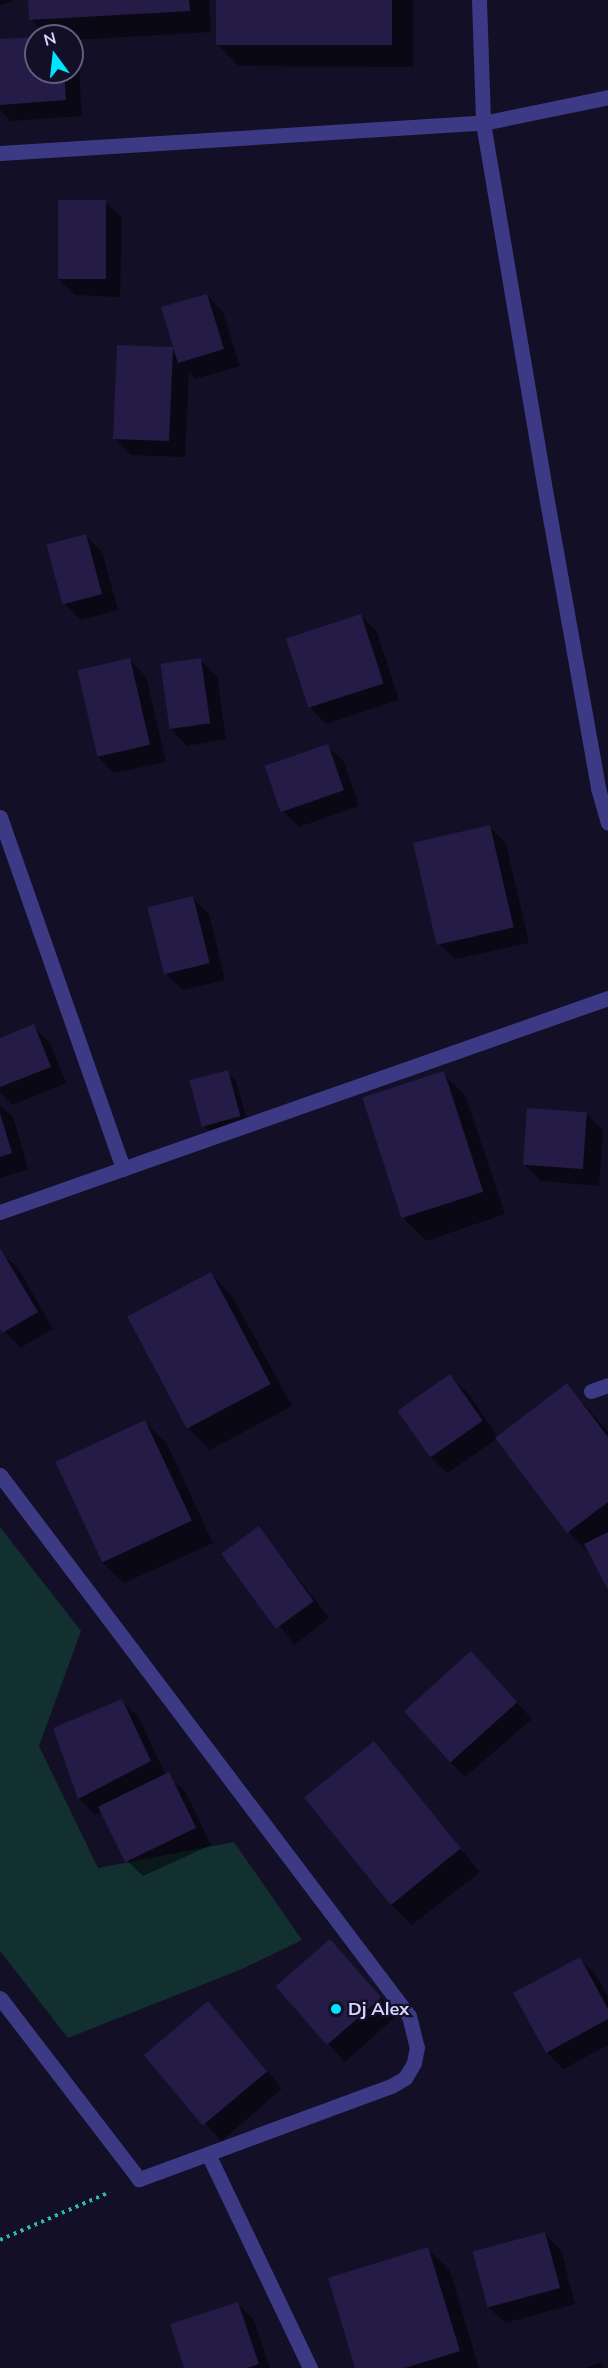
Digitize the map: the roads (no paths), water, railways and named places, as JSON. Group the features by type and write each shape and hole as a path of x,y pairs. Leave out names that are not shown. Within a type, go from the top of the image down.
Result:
{"street":[{"path":"479,0 483,123 543,484 598,788 608,823"},
{"path":"0,153 483,123 608,97"},
{"path":"0,817 123,1169"},
{"path":"0,1212 608,998"},
{"path":"591,1391 608,1385"},
{"path":"0,1474 409,2016 415,2031 414,2064 405,2078 139,2179 0,1998"},
{"path":"208,2154 310,2368"}],"place":[{"name":"Dj Alex","path":"336,2009"}]}
